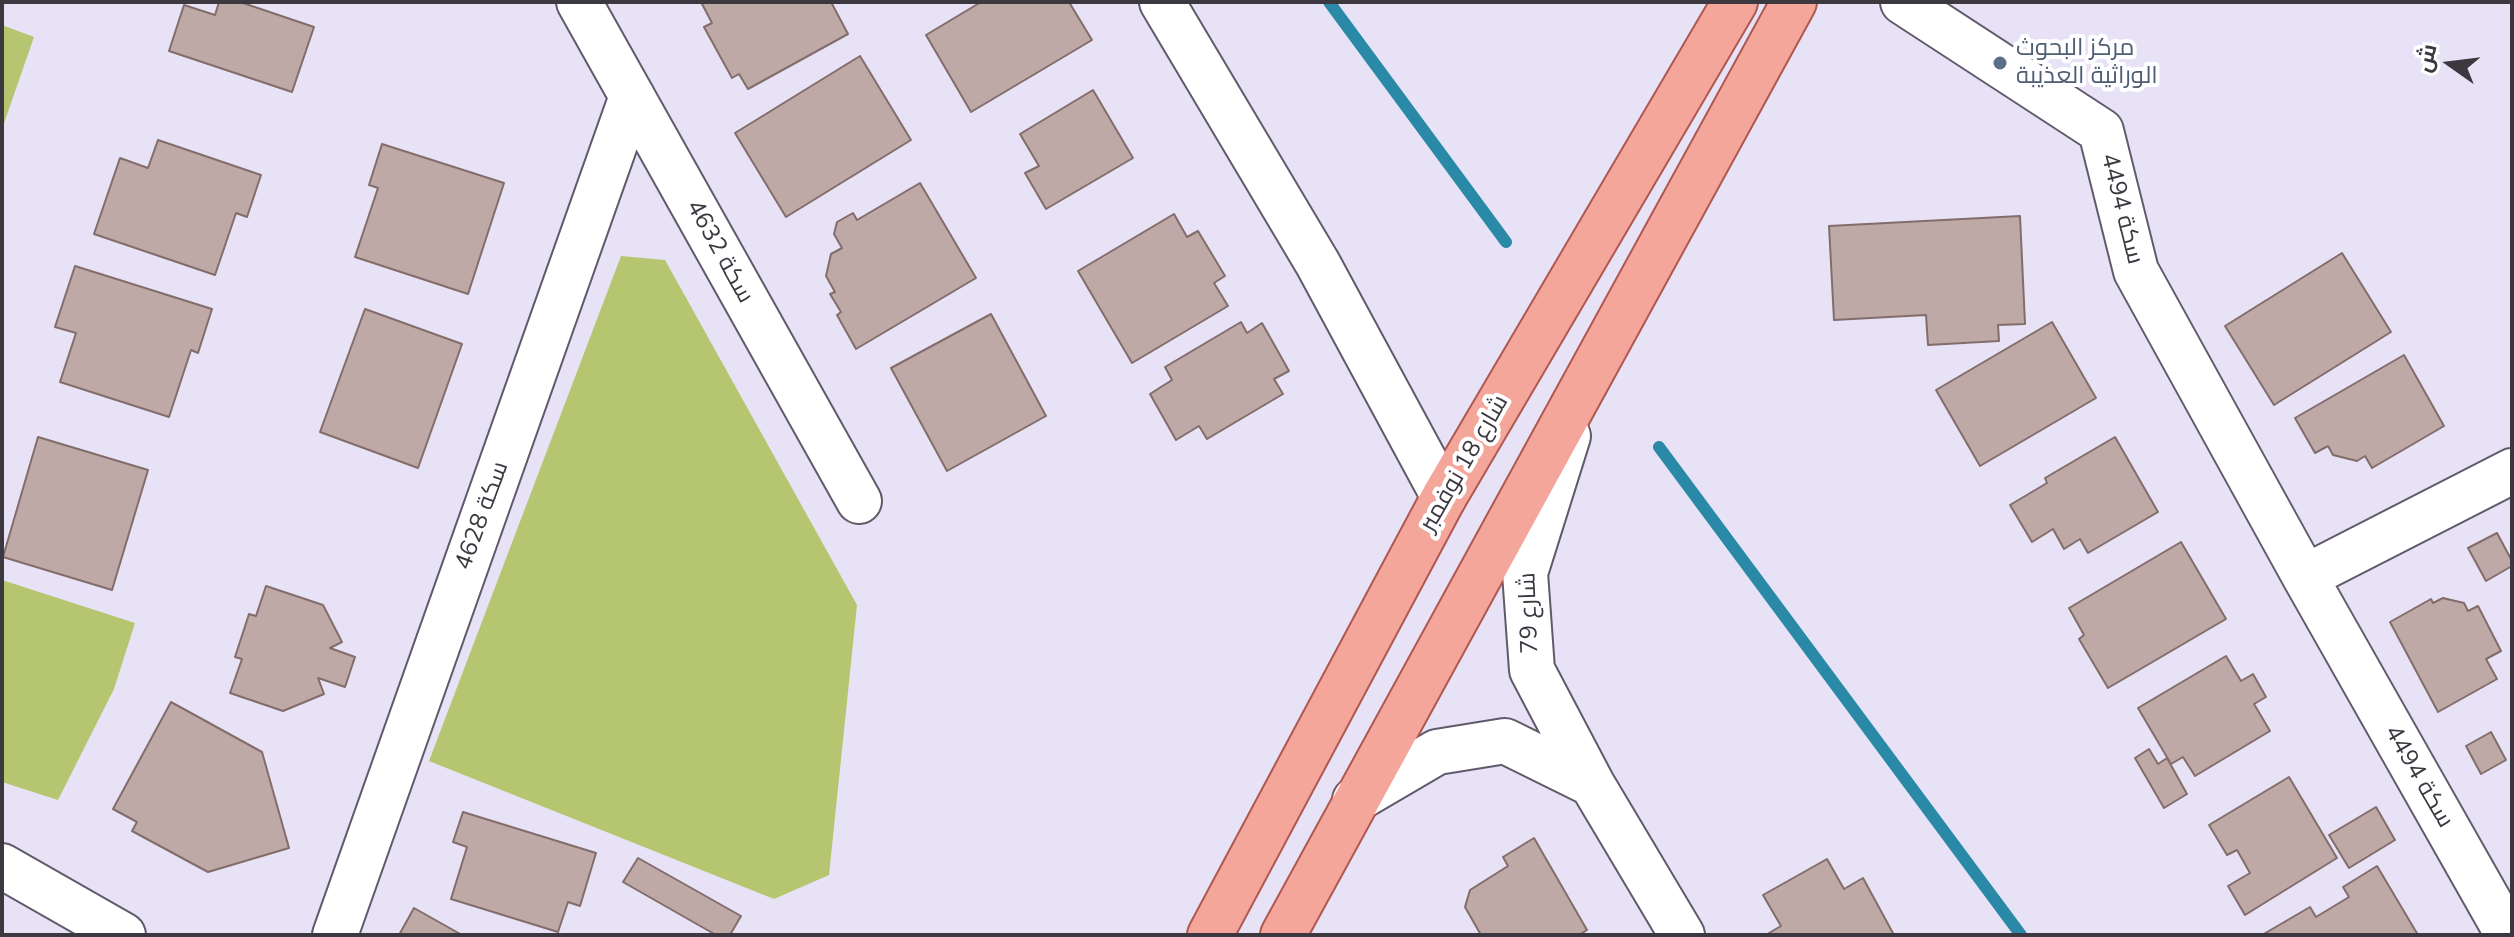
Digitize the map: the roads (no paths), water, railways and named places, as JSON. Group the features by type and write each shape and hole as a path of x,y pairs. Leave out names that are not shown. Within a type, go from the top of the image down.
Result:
{"main road":[{"name":"شارع 18 نوفمبر","path":"1210,935 1444,497 1735,2"},
{"path":"1283,935 1794,2"}],"street":[{"name":"سكة 4632","path":"579,2 859,501"},
{"path":"1162,2 1318,264 1444,497"},
{"name":"سكة 4494","path":"1903,2 2101,131 2136,271 2508,935"},
{"name":"سكة 4628","path":"335,935 632,96"},
{"name":"79 شارع","path":"1584,387 1525,573 1532,670 1592,784 1682,935"},
{"path":"2305,577 2512,471"},
{"path":"1355,800 1437,752 1505,741 1592,784"},
{"path":"2,866 123,935"}],"waterway":[{"path":"1329,2 1506,242"},
{"path":"1659,447 2021,935"}],"place":[{"name":"مركز البحوث الوراثية العذيبة","path":"2000,63"}]}
